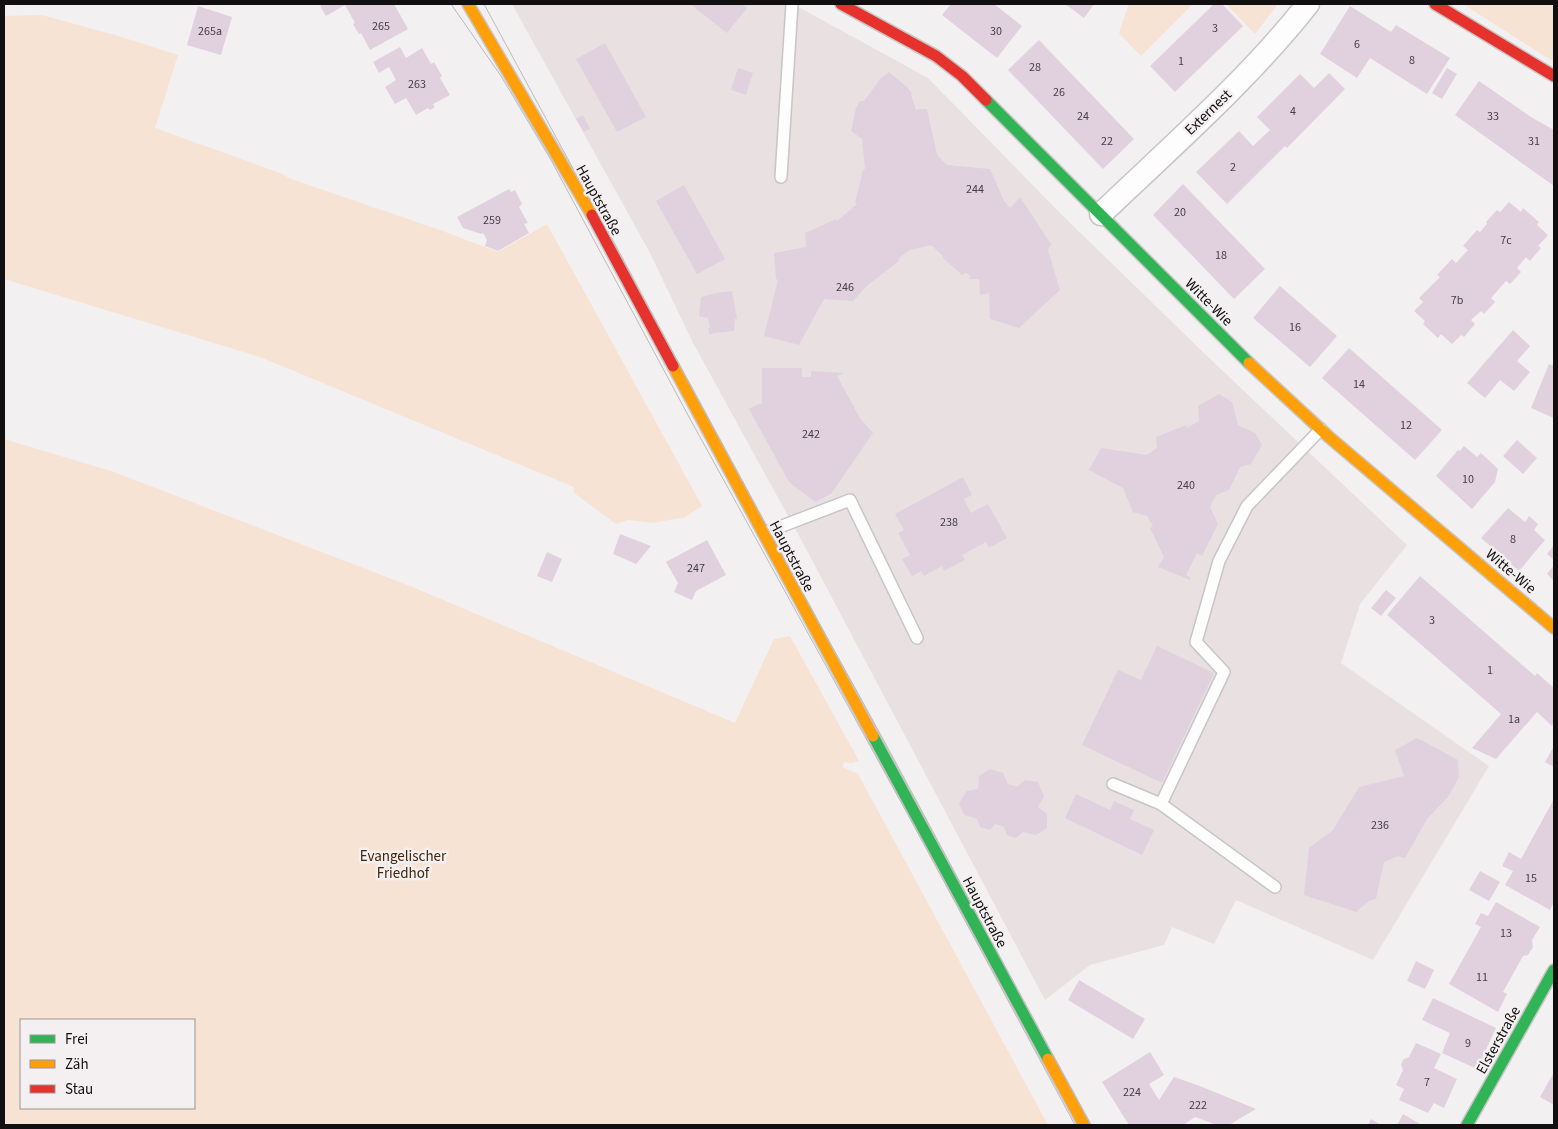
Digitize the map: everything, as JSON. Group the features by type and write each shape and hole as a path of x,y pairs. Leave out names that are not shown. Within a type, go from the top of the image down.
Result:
{"main road":[{"name":"Hauptstraße","path":"468,4 580,194 1084,1125"},
{"name":"Witte-Wie","path":"842,4 936,56 962,76 1238,352 1321,429 1554,628"},
{"path":"1435,4 1554,76"},
{"name":"Elsterstraße","path":"1467,1125 1554,970"}],"street":[{"name":"Externest","path":"1101,214 1232,88 1284,34 1308,4"}],"lane":[{"path":"781,177 792,4"},
{"path":"1161,804 1224,672 1196,642 1219,561 1248,506 1321,429"},
{"path":"763,534 850,500 917,638"},
{"path":"1113,784 1161,804 1275,887"}],"shaded area":[{"path":"512,4 793,4 928,78 1061,214 1206,355 1407,545 1360,604 1341,663 1489,766 1373,960 1236,900 1214,944 1172,927 1164,945 1090,965 1045,1000 804,545 692,341 650,253"}],"green space":[{"path":"1129,4 1193,4 1141,56 1119,33"},
{"path":"1226,4 1278,4 1255,34"},
{"path":"1463,4 1554,4 1554,62"},
{"path":"42,15 178,55 155,128 280,173 291,179 498,252 547,224 702,506 685,517 653,523 628,520 616,524 574,493 574,487 260,357 4,279 4,16"},
{"name":"Evangelischer Friedhof","path":"4,439 114,472 410,586 735,723 774,639 790,636 859,761 844,762 842,767 858,774 1048,1125 4,1125"}],"building":[{"path":"324,4 394,4 408,29 370,50 361,33 359,34 353,24 355,23 345,5 326,16 320,6"},
{"path":"690,4 742,4 747,8 727,33"},
{"path":"951,4 994,4 1022,26 997,58 942,15"},
{"path":"1065,4 1094,4 1084,18"},
{"path":"1214,4 1222,4 1243,26 1175,92 1150,66"},
{"path":"198,6 232,17 221,55 187,45"},
{"path":"1350,6 1391,32 1396,25 1450,58 1427,94 1370,58 1357,78 1320,54"},
{"path":"1039,40 1134,139 1103,169 1008,70"},
{"path":"605,43 646,117 617,132 576,59"},
{"path":"400,47 406,58 422,48 431,64 434,62 442,76 440,78 450,95 433,104 435,107 430,110 428,108 416,115 406,98 395,104 385,87 396,80 389,67 379,73 373,62"},
{"path":"738,68 753,73 746,95 731,90"},
{"path":"1447,68 1457,74 1442,99 1432,93"},
{"path":"889,72 908,88 912,94 916,110 927,109 937,155 947,165 990,169 1004,201 1010,208 1020,197 1051,244 1048,250 1060,290 1019,328 990,319 989,293 980,295 979,279 970,279 970,275 966,273 962,275 931,245 910,250 868,285 853,301 824,299 799,345 764,336 778,280 776,279 774,253 806,247 805,233 836,219 837,221 857,204 855,202 863,170 865,169 862,139 851,131 856,108 860,101 864,101 880,79"},
{"path":"1329,73 1345,89 1287,148 1285,146 1227,204 1196,172 1239,131 1253,146 1270,130 1257,117 1300,74 1314,88"},
{"path":"1479,81 1531,117 1554,130 1554,186 1455,115"},
{"path":"583,115 590,129 584,132 576,119"},
{"path":"1183,184 1265,269 1234,299 1153,215"},
{"path":"684,185 725,259 697,274 656,201"},
{"path":"509,189 511,192 515,190 522,204 519,207 528,223 524,224 529,233 498,251 485,246 487,240 483,233 463,228 457,217"},
{"path":"1509,202 1521,212 1523,208 1539,222 1537,225 1548,235 1538,246 1541,248 1530,261 1526,257 1517,268 1521,272 1510,284 1506,281 1491,298 1495,302 1484,314 1481,311 1471,320 1475,324 1464,337 1461,335 1452,344 1441,334 1438,338 1423,324 1425,321 1414,311 1423,302 1419,298 1440,277 1437,275 1452,259 1456,263 1468,250 1463,246 1477,230 1480,232 1497,210 1500,212"},
{"path":"1280,286 1337,336 1310,367 1253,318"},
{"path":"732,291 737,319 735,319 734,331 709,334 708,318 699,316 701,297"},
{"path":"1513,330 1530,346 1517,361 1530,372 1514,391 1500,380 1485,398 1467,383"},
{"path":"1349,348 1442,430 1415,460 1322,378"},
{"path":"1549,364 1554,366 1554,418 1531,408"},
{"path":"762,368 802,368 802,377 811,377 811,371 844,373 837,376 860,418 873,433 831,494 815,502 789,482 749,409 762,404"},
{"path":"1219,394 1232,402 1238,425 1255,433 1262,445 1251,464 1240,467 1229,490 1216,495 1210,507 1218,524 1202,556 1197,553 1186,575 1191,578 1190,580 1158,567 1164,557 1150,528 1153,526 1147,516 1133,512 1123,488 1089,470 1101,448 1147,455 1157,448 1156,437 1186,425 1187,428 1199,421 1198,406"},
{"path":"1517,440 1537,458 1523,474 1503,456"},
{"path":"1464,446 1477,457 1481,453 1498,469 1495,482 1472,509 1436,476 1458,450 1460,451"},
{"path":"963,477 972,495 964,499 971,513 988,504 1007,538 989,548 986,542 962,555 965,560 944,571 942,566 924,576 921,571 912,576 902,559 910,555 898,533 904,530 895,514"},
{"path":"1508,508 1525,522 1529,516 1538,524 1534,530 1545,540 1519,571 1481,538"},
{"path":"620,534 651,546 636,564 613,554"},
{"path":"707,540 726,575 696,591 692,600 674,592 678,583 666,562"},
{"path":"1554,545 1554,560 1547,554"},
{"path":"547,552 562,559 552,582 537,576"},
{"path":"1554,565 1554,581 1547,574"},
{"path":"1420,576 1535,676 1537,673 1554,688 1554,724 1552,726 1537,712 1496,759 1472,748 1501,714 1387,615"},
{"path":"1386,590 1396,598 1381,616 1371,608"},
{"path":"1157,646 1214,673 1162,783 1082,745 1118,670 1141,680"},
{"path":"1417,738 1458,760 1459,777 1448,797 1427,819 1405,858 1398,856 1384,862 1376,899 1369,901 1356,912 1304,895 1309,848 1333,830 1359,787 1404,776 1395,750"},
{"path":"1554,746 1554,767 1545,762"},
{"path":"990,769 1003,773 1008,784 1017,787 1025,780 1038,782 1044,796 1038,807 1047,814 1047,828 1036,835 1023,832 1016,838 1007,835 1004,827 995,824 990,830 980,827 977,819 964,815 959,803 967,791 978,789 979,776"},
{"path":"1076,794 1110,810 1114,801 1134,810 1130,819 1154,830 1142,855 1065,818"},
{"path":"1554,799 1554,902 1550,910 1505,885 1513,871 1502,866 1509,852 1521,859"},
{"path":"1480,871 1500,882 1489,901 1469,890"},
{"path":"1496,902 1540,927 1532,940 1533,947 1528,955 1523,956 1503,992 1507,994 1498,1012 1449,984 1481,927 1475,924 1481,913 1488,916"},
{"path":"1416,961 1434,970 1425,989 1407,981"},
{"path":"1079,980 1145,1019 1133,1039 1068,1000"},
{"path":"1433,998 1496,1028 1477,1069 1442,1053 1450,1033 1422,1020"},
{"path":"1416,1043 1441,1054 1434,1068 1457,1079 1444,1108 1434,1103 1428,1113 1399,1100 1404,1089 1396,1085 1403,1070 1401,1064 1404,1059 1409,1057"},
{"path":"1150,1052 1164,1075 1149,1084 1159,1100 1174,1077 1256,1109 1229,1125 1217,1125 1195,1117 1183,1125 1129,1125 1102,1082"},
{"path":"1554,1072 1554,1105 1540,1097"},
{"path":"1403,1114 1422,1125 1397,1125"},
{"path":"1371,1119 1381,1125 1368,1125"}],"tram line":[{"path":"451,4 501,76 551,160 1075,1125"},
{"path":"484,4 1091,1125"}],"traffic: fast":[{"path":"986,100 1249,363"},
{"path":"873,736 1048,1059"},
{"path":"1467,1125 1554,970"}],"traffic: slow":[{"path":"468,4 592,215"},
{"path":"1249,363 1329,437 1554,628"},
{"path":"673,366 873,736"},
{"path":"1048,1059 1084,1125"}],"traffic: jam":[{"path":"841,4 936,56 962,76 986,100"},
{"path":"1435,4 1554,76"},
{"path":"592,215 673,366"}]}
